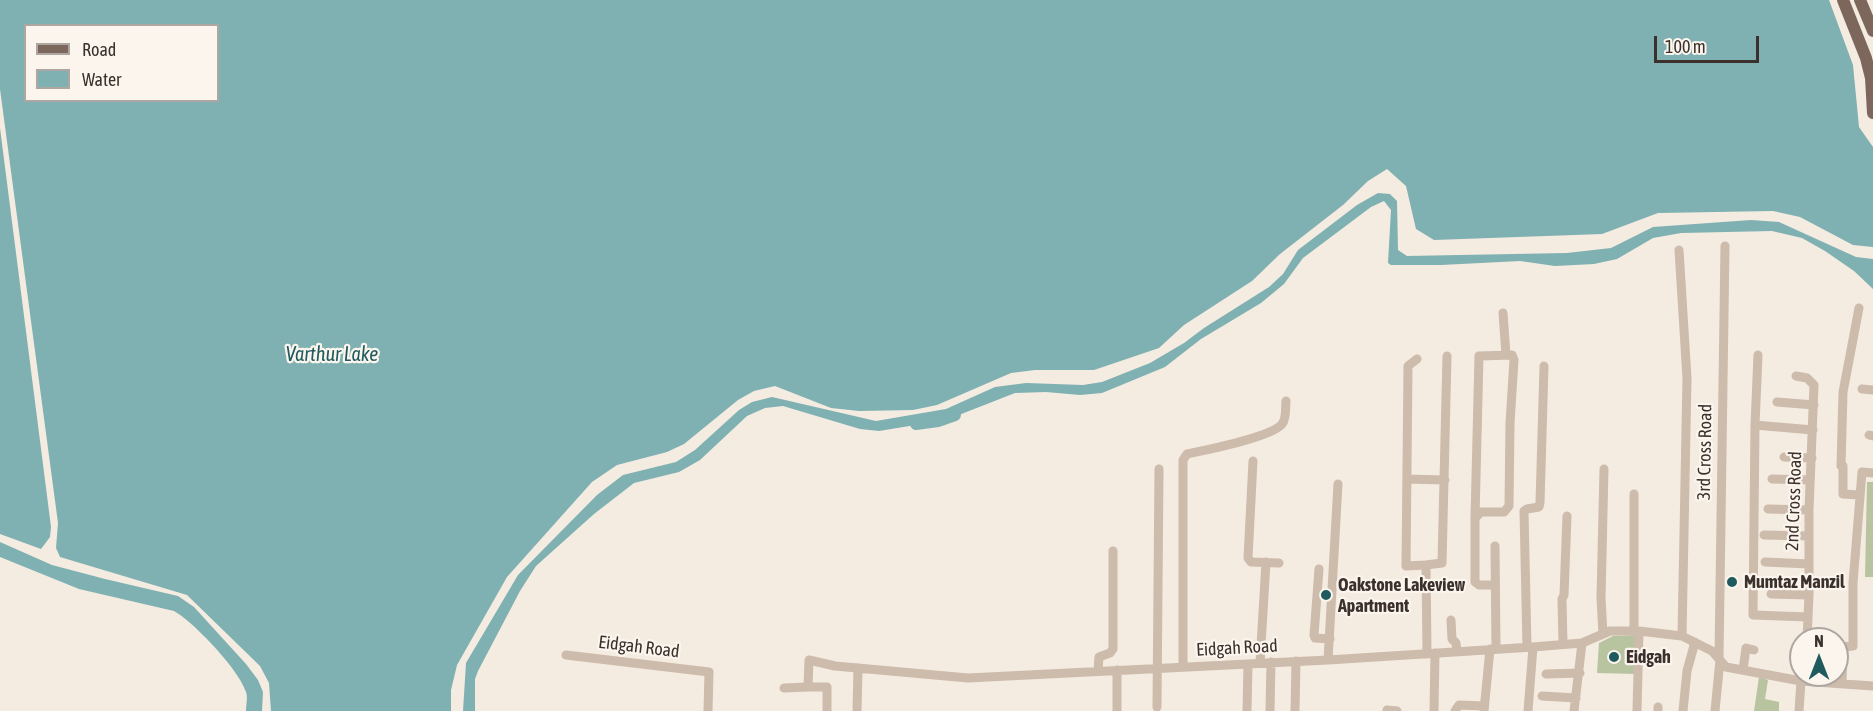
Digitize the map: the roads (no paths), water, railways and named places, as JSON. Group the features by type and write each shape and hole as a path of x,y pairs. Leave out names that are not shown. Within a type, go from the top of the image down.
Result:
{"main road":[{"path":"1843,0 1866,58 1871,78 1873,113"},
{"path":"1860,0 1873,31"}],"street":[{"name":"3rd Cross Road","path":"1715,711 1719,659 1725,246"},
{"path":"1679,250 1687,378 1682,636"},
{"path":"1860,308 1843,392 1841,466 1843,466 1843,494 1860,495"},
{"path":"1503,313 1506,355"},
{"path":"1475,518 1479,512 1504,512 1509,506 1510,423 1514,360 1512,355 1479,356 1475,518 1475,582 1479,585 1494,585"},
{"path":"1758,355 1753,615 1808,616"},
{"path":"1417,359 1408,366 1406,566 1442,563 1447,356"},
{"path":"1528,711 1530,647 1524,512 1527,509 1539,507 1540,503 1544,366"},
{"name":"2nd Cross Road","path":"1796,376 1808,378 1814,385 1812,458 1809,480 1808,627"},
{"path":"1862,388 1873,390"},
{"path":"1183,667 1183,460 1187,454 1259,436 1278,428 1285,420 1286,401"},
{"path":"1777,402 1814,405"},
{"path":"1755,425 1813,430"},
{"path":"1784,457 1812,458"},
{"path":"1253,460 1248,558 1251,562 1279,563"},
{"path":"1157,707 1159,469"},
{"path":"1603,634 1601,598 1604,469"},
{"path":"1849,646 1853,646 1853,583 1862,472 1873,473"},
{"path":"1407,478 1444,480"},
{"path":"1772,479 1809,480"},
{"path":"1328,660 1338,484"},
{"path":"1634,494 1637,711"},
{"path":"1768,509 1809,510"},
{"path":"1563,644 1562,599 1567,516"},
{"path":"1764,535 1809,536"},
{"path":"1455,711 1459,705 1484,709 1493,649 1495,546"},
{"path":"1098,671 1099,657 1110,653 1113,649 1113,551"},
{"path":"1260,663 1266,562"},
{"path":"1765,562 1809,564"},
{"path":"1426,565 1434,711"},
{"path":"1319,569 1314,635 1315,638 1330,639"},
{"path":"1771,594 1809,595"},
{"path":"1451,620 1452,639 1456,643 1457,651"},
{"name":"Eidgah Road","path":"808,687 809,660 834,666 968,678 1328,660 1530,647 1581,643 1610,631 1637,631 1682,636 1712,651 1726,667 1789,677"},
{"path":"1683,711 1688,671 1695,642"},
{"path":"1574,711 1580,673 1581,643"},
{"path":"1743,670 1746,648 1754,650"},
{"name":"Eidgah Road","path":"566,655 709,672 708,711"},
{"path":"1295,711 1296,661"},
{"path":"1270,711 1271,662"},
{"path":"1247,711 1248,664"},
{"path":"856,711 858,668"},
{"path":"1117,670 1117,711"},
{"path":"1546,674 1580,673"},
{"name":"Eidgah Road","path":"1849,684 1873,686"},
{"path":"784,688 827,687 827,711"},
{"path":"1799,711 1803,687"},
{"path":"1542,696 1576,698"},
{"path":"1387,710 1397,711"}],"water":[{"name":"Varthur Lake","path":"0,0 1829,0 1853,65 1859,127 1873,147 1873,247 1853,245 1800,217 1773,211 1658,213 1602,234 1434,240 1416,229 1406,186 1387,169 1368,181 1343,205 1280,254 1252,281 1184,325 1159,348 1094,370 1035,370 1011,373 937,405 913,410 859,411 831,408 775,386 754,391 738,400 684,444 667,452 617,465 592,482 507,577 457,665 451,690 451,711 271,711 269,683 260,666 187,595 60,557 56,548 58,523 0,89"},
{"path":"0,128 51,527 50,537 41,549 0,534"},
{"path":"1378,193 1390,194 1397,201 1398,250 1407,256 1567,253 1611,248 1653,227 1751,220 1779,222 1856,257 1873,259 1873,289 1854,271 1825,251 1802,238 1772,231 1681,233 1653,238 1617,259 1594,264 1555,266 1520,261 1391,265 1388,263 1391,210 1384,201 1371,207 1303,258 1284,284 1261,303 1201,339 1165,367 1102,393 1080,395 1046,392 1015,393 946,420 879,431 860,429 783,406 765,408 747,416 700,460 679,472 634,483 594,514 536,566 520,591 478,671 475,679 475,711 463,711 466,663 518,575 597,495 623,475 676,462 695,450 739,410 752,402 772,397 876,421 946,409 995,387 1026,383 1083,385 1102,382 1150,363 1269,287 1283,274 1298,250 1357,205"},
{"path":"0,542 52,565 178,596 194,607 258,680 263,692 262,711 246,711 247,694 235,672 193,625 174,611 79,589 0,557"}],"waterway":[{"path":"916,424 938,421 955,415"}],"place":[{"name":"Mumtaz Manzil","path":"1732,582"},
{"name":"Oakstone Lakeview Apartment","path":"1326,595"},
{"name":"Eidgah","path":"1614,657"}]}
